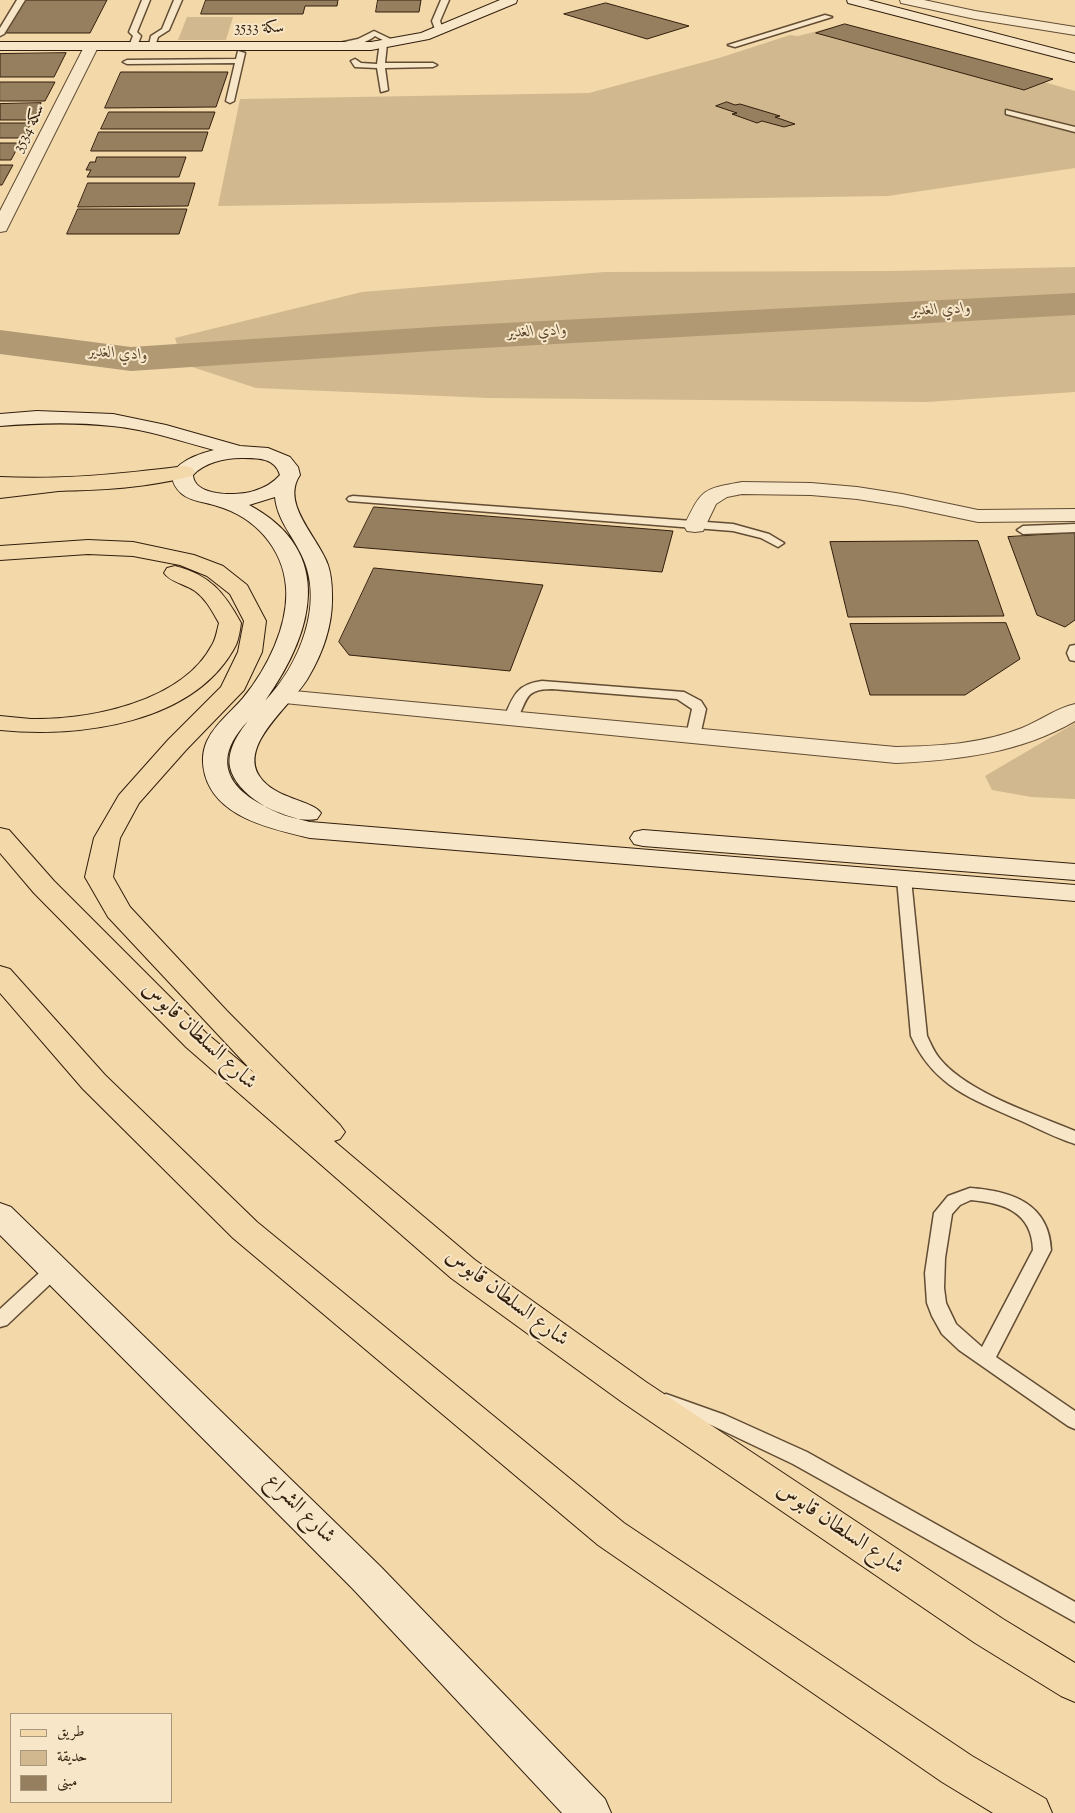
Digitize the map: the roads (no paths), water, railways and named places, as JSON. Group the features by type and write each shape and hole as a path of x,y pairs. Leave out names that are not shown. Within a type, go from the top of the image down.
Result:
{"main road":[{"path":"0,492 136,479 187,469"},
{"path":"0,483 76,485"},
{"path":"0,554 79,548 134,549 186,560 215,571 239,590 254,621 250,652 232,690 177,745 128,800 107,838 99,877 118,911 210,1011 463,1269"},
{"path":"0,572 98,564 133,566 176,573 201,583 218,601 230,623 224,646 208,668 187,686 160,703 118,716 84,722 37,726 0,723"},
{"name":"شارع السلطان قابوس","path":"0,836 51,894 196,1040 463,1269 634,1392 989,1631 1075,1684"},
{"path":"0,975 94,1082 252,1237 611,1534 957,1769 1016,1813"},
{"path":"957,1769 1031,1813"}],"street":[{"name":"سكة 3533","path":"0,46 327,46 389,43 424,36 511,0"},
{"path":"853,0 1075,58"},
{"path":"884,0 1075,48"},
{"path":"906,0 975,15 1075,32"},
{"path":"975,15 989,5"},
{"name":"سكة 3534","path":"0,226 90,47"},
{"path":"8,420 36,417 68,417 113,420 159,429 198,441 246,452 270,455 286,464 290,476 287,481 280,487 260,496 220,499 208,497 190,489 183,478 187,469 198,461 220,454 246,452"},
{"path":"8,420 85,424 137,433 173,446 184,455 187,469"},
{"path":"287,481 284,499 285,506 316,563 320,581 321,599 317,628 307,657 295,680 283,697 248,737 241,758 247,778 260,792 282,805 318,815 1075,872"},
{"path":"695,526 707,500 722,492 742,488 811,488 857,493 902,500 978,516 1075,515"},
{"path":"220,499 251,514 274,533 289,554 296,582 295,618 283,655 254,699 224,733 216,752 216,772 221,784 245,808 264,817 285,825 310,830 1075,893"},
{"path":"283,697 896,755 946,754 993,746 1033,734 1075,711"},
{"name":"شارع الشراع","path":"0,1215 56,1268 367,1578 590,1813"}],"lane":[{"path":"0,34 21,0"},
{"path":"133,46 137,36 133,32 146,0"},
{"path":"151,47 155,36 165,30 177,0"},
{"path":"439,29 436,21 445,0"},
{"path":"732,45 828,17"},
{"path":"384,90 381,66 389,43"},
{"path":"230,101 242,46"},
{"path":"127,62 239,61"},
{"path":"355,62 361,66 432,65"},
{"path":"1009,112 1075,130"},
{"path":"353,499 750,531 778,543"},
{"path":"1023,530 1075,528"},
{"path":"1075,649 1073,653 1075,657"},
{"path":"511,718 522,692 534,685 552,684 667,694 684,697 696,704 699,709 693,736"},
{"path":"904,879 919,1036 923,1048 932,1062 943,1074 975,1094 1075,1138"},
{"path":"985,1359 1042,1250 1043,1240 1038,1224 1025,1210 998,1198 970,1194 948,1204 943,1213 933,1287 940,1315 961,1342 985,1359 1075,1420"},
{"path":"0,1320 56,1268"},
{"path":"634,1392 718,1420 800,1458 1075,1613"}],"waterway":[{"name":"وادي الغدير","path":"0,342 131,359 448,338 1075,304"}]}
